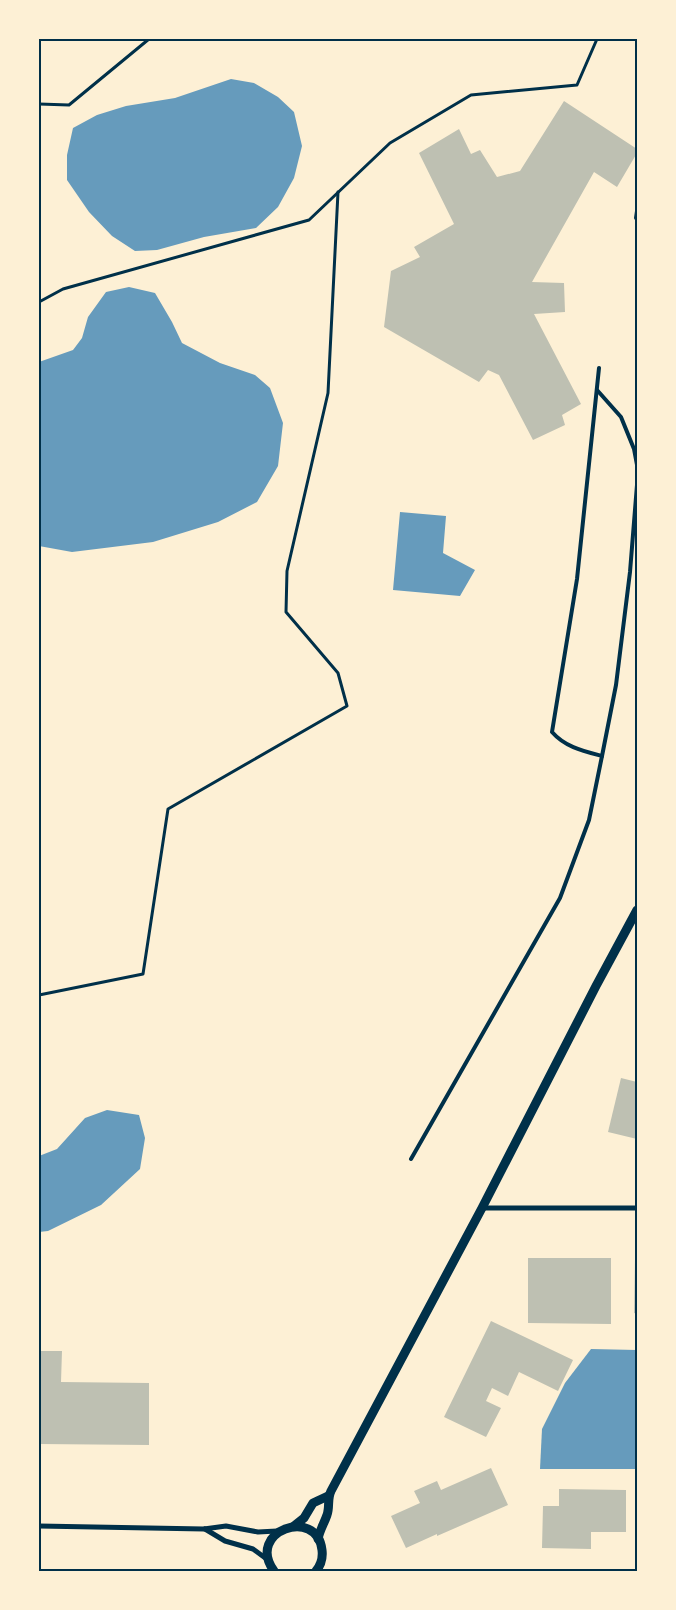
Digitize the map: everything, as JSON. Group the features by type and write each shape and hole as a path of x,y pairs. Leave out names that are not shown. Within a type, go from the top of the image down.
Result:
{"street":[{"path":"318,1539 320,1528 328,1513 328,1496 482,1208 591,995 637,910"},
{"path":"482,1208 637,1208"},
{"path":"39,1526 204,1529 226,1526 258,1532 278,1531 294,1526 304,1518 313,1502 328,1496"},
{"path":"294,1526 312,1532 322,1546 321,1562 317,1571"},
{"path":"204,1529 225,1540 253,1549 268,1560 274,1571"},
{"path":"268,1560 269,1544 278,1531"}],"lane":[{"path":"636,218 637,211"},
{"path":"599,368 577,579 552,732 558,739 572,747 602,756"},
{"path":"597,390 621,417 634,450 637,466"},
{"path":"411,1160 560,898 588,820 616,686 630,572 637,485"}],"path":[{"path":"39,104 69,105 149,39"},
{"path":"39,302 63,289 309,220 390,144 471,94 577,85 597,39"},
{"path":"39,995 143,974 168,809 347,706 338,673 286,612 288,571 328,393 338,192"}],"water":[{"path":"231,79 254,83 278,97 294,112 302,146 294,178 278,207 256,228 204,237 157,250 135,251 112,236 89,212 67,180 67,155 73,128 97,115 126,106 175,98"},
{"path":"129,287 155,293 182,343 220,363 255,375 270,388 283,423 278,466 257,502 218,522 153,542 72,552 39,546 39,362 73,350 82,338 88,317 106,292"},
{"path":"400,512 446,516 443,553 475,570 460,596 393,590"},
{"path":"107,1110 139,1115 145,1138 140,1169 101,1205 48,1231 39,1232 39,1156 57,1149 85,1118"},
{"path":"591,1349 637,1350 637,1469 540,1469 542,1429 565,1383"}],"building":[{"path":"564,101 637,149 637,153 617,187 594,172 532,282 564,283 565,312 534,314 581,404 562,415 565,425 533,440 499,375 488,370 479,382 384,327 391,271 420,257 414,247 454,224 419,153 459,129 471,154 480,150 497,177 520,171"},
{"path":"621,1078 637,1082 637,1139 608,1132"},
{"path":"528,1258 611,1258 611,1324 528,1323"},
{"path":"635,1259 637,1259 637,1314 634,1313"},
{"path":"491,1321 573,1360 558,1391 519,1372 508,1396 492,1388 486,1401 501,1408 486,1437 444,1417"},
{"path":"39,1351 62,1351 61,1382 149,1383 149,1445 39,1444"},
{"path":"491,1468 508,1505 406,1548 391,1516 420,1503 414,1491 437,1481 441,1490"},
{"path":"559,1489 626,1490 626,1532 591,1532 591,1549 542,1548 543,1506 559,1506"}]}
